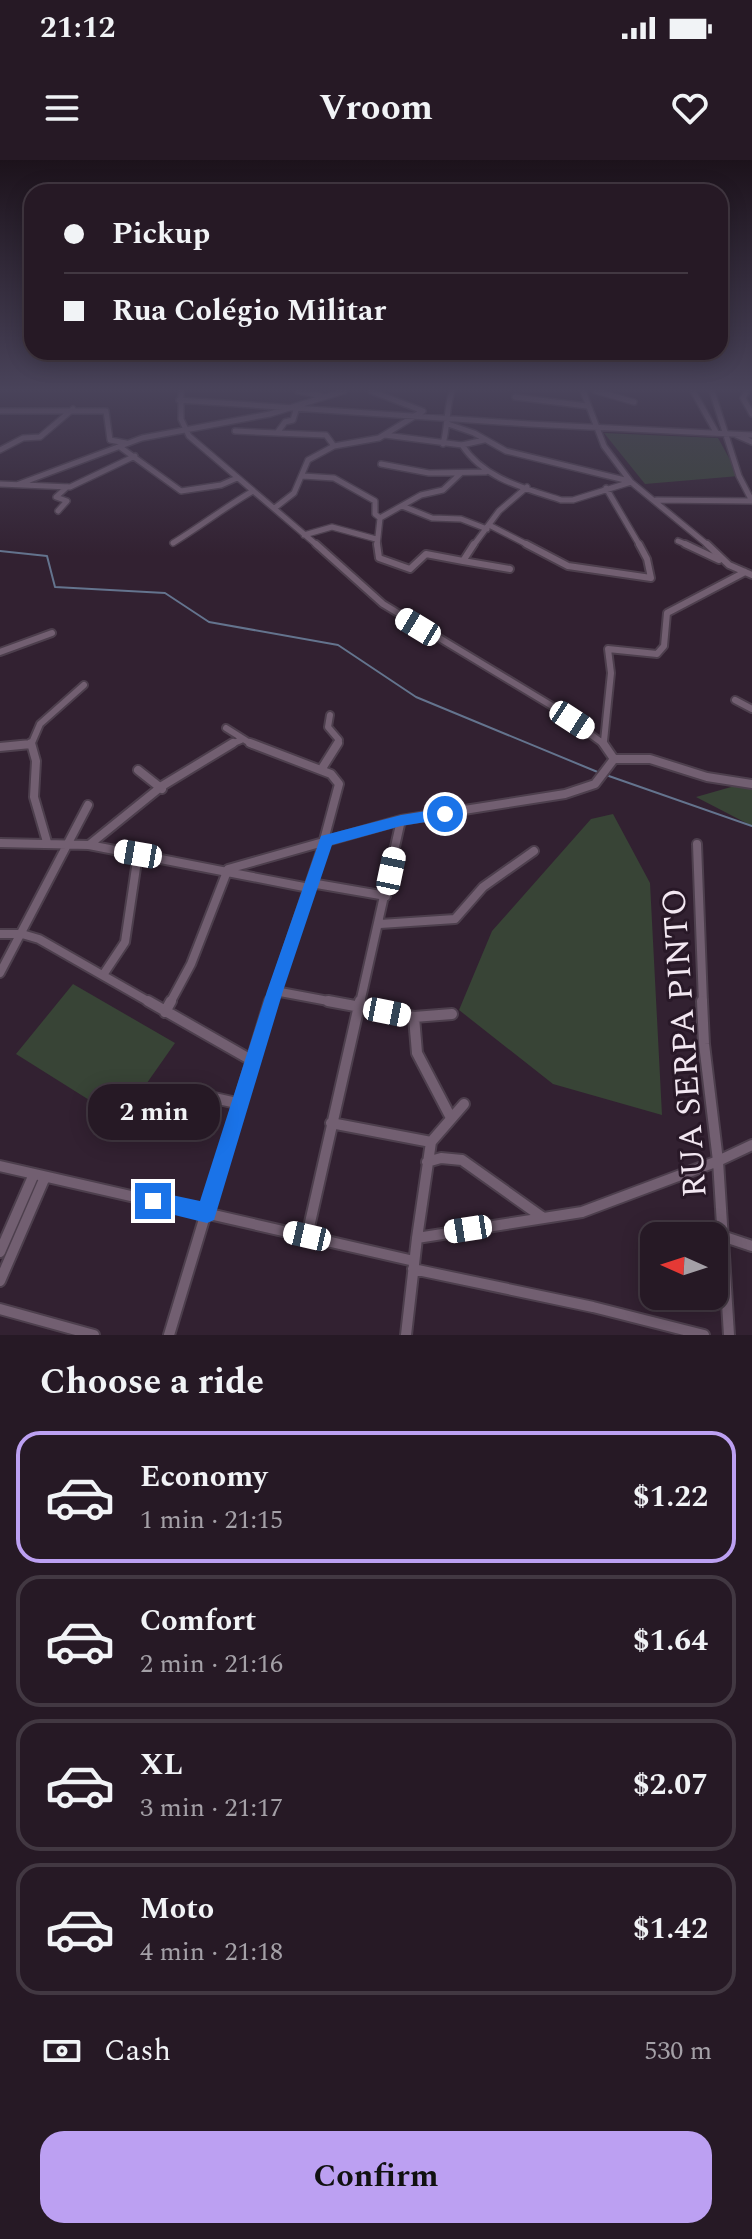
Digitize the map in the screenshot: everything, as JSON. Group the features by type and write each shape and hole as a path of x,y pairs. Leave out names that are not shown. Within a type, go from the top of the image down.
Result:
{"street":[{"path":"19,484 121,446"},
{"path":"124,446 181,491 221,485 237,478"},
{"path":"202,446 395,613 510,679 604,741 614,759"},
{"path":"276,507 294,493 308,460 334,446"},
{"path":"462,446 469,458 492,474 565,501 629,479"},
{"path":"496,446 506,451 629,479"},
{"path":"605,446 629,479 737,569"},
{"path":"656,500 752,501 739,476 732,446"},
{"path":"58,511 67,501 56,497 67,487 135,456"},
{"path":"381,464 429,473 492,474"},
{"path":"380,518 421,495 443,490 461,473"},
{"path":"303,476 337,479 375,501 375,514 380,518"},
{"path":"0,484 67,487"},
{"path":"463,561 489,528 496,511 527,487"},
{"path":"402,506 432,518 461,519 489,528 568,566 651,578 647,559 606,488"},
{"path":"173,543 205,524 222,508 253,491"},
{"path":"380,518 376,539 379,558 404,568 410,569 426,554 510,569"},
{"path":"304,535 328,526 376,539"},
{"path":"678,541 749,574"},
{"path":"604,741 611,673 608,649 657,654 664,646 667,613 749,574"},
{"path":"0,652 52,633"},
{"path":"47,842 34,797 36,761 31,744 40,724 84,685"},
{"path":"735,700 752,709"},
{"path":"321,770 339,740 328,727 330,715"},
{"path":"169,1335 275,991 326,840 329,811 339,784 331,774 241,740 226,728"},
{"path":"89,845 214,753 241,740"},
{"path":"0,747 31,744"},
{"path":"614,759 638,756 657,759 707,777 752,784"},
{"path":"227,870 401,820 565,794 595,784 614,759"},
{"path":"138,770 162,789"},
{"path":"0,973 88,805"},
{"path":"307,1236 380,924 401,820"},
{"path":"0,843 69,842 386,896"},
{"name":"RUA SERPA PINTO","path":"697,844 704,1044 718,1161 721,1222"},
{"path":"380,924 455,919 483,887 534,851"},
{"path":"103,975 119,954 128,930 138,854"},
{"path":"165,1012 191,964 227,870"},
{"path":"0,934 22,934 39,939 253,1061"},
{"path":"275,991 414,1017 452,1014"},
{"path":"414,1017 417,1053 451,1118"},
{"path":"183,1091 241,1104"},
{"path":"406,1335 431,1142 464,1104"},
{"path":"331,1123 431,1142"},
{"path":"417,1238 582,1212 718,1161 752,1145"},
{"path":"427,1162 441,1158 462,1160 542,1217"},
{"path":"0,1166 307,1236 704,1335"},
{"path":"0,1281 17,1227 40,1176"},
{"path":"0,1252 17,1227"},
{"path":"728,1238 752,1246"},
{"path":"0,1309 94,1335"},
{"name":"RUA SERPA PINTO","path":"727,1310 729,1335"}],"green space":[{"path":"614,446 722,446 739,476 645,484"},
{"path":"752,781 752,826 696,797"},
{"path":"613,814 650,883 662,1115 553,1084 459,1010 492,931 591,819"},
{"path":"73,984 175,1043 121,1120 16,1054"}],"waterway":[{"path":"0,551 47,556 55,587 165,593 209,622 338,645 416,697 600,773"},
{"path":"606,775 752,826"}],"route":[{"path":"153,1201 207,1213 275,991 326,840 401,820 445,814"}]}
